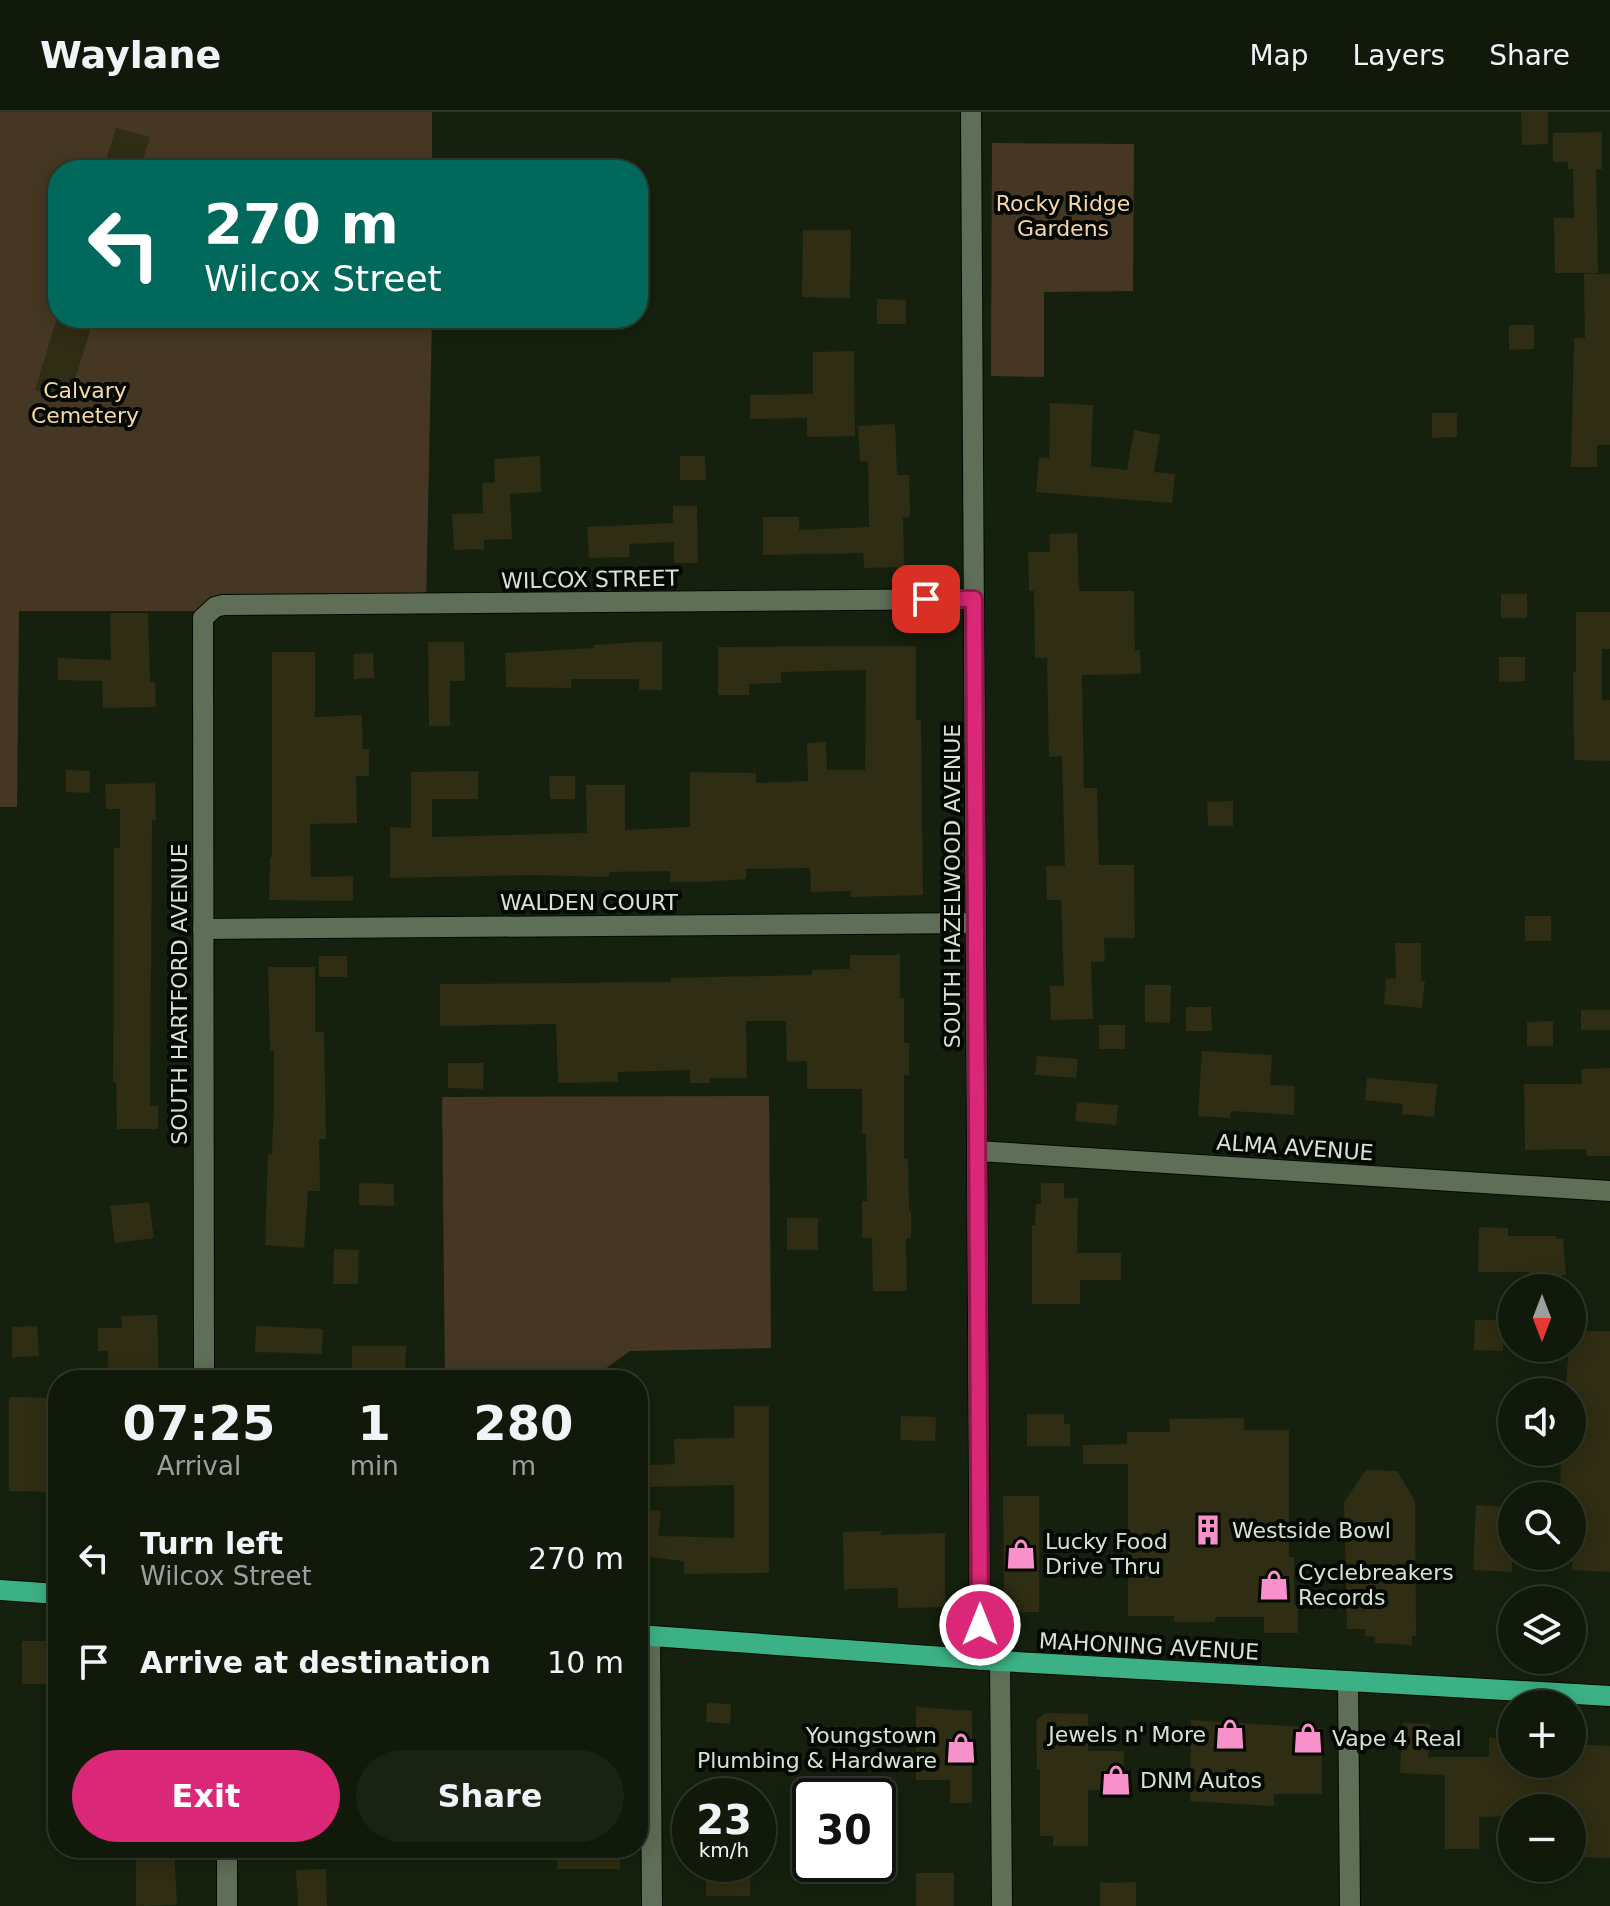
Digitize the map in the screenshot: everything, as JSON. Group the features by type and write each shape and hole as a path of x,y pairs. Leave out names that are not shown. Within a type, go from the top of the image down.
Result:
{"main road":[{"path":"0,1590 48,1593"},
{"name":"MAHONING AVENUE","path":"648,1636 990,1660 1610,1696"}],"street":[{"name":"SOUTH HAZELWOOD AVENUE","path":"971,112 977,1151 990,1660 1002,1906"},
{"name":"WILCOX STREET","path":"209,611 223,605 974,599"},
{"name":"SOUTH HARTFORD AVENUE","path":"204,1370 203,618 209,611"},
{"name":"WALDEN COURT","path":"203,929 976,923"},
{"name":"ALMA AVENUE","path":"977,1151 1610,1191"},
{"path":"1348,1682 1350,1906"},
{"path":"648,1771 652,1906"},
{"path":"227,1858 227,1906"}],"green space":[{"name":"Calvary Cemetery","path":"0,112 432,112 432,160 48,160 48,328 432,328 426,605 209,611 19,611 17,807 0,807"},
{"name":"Rocky Ridge Gardens","path":"992,143 1134,144 1133,291 1044,292 1044,377 991,376"},
{"path":"769,1096 771,1348 630,1351 604,1370 445,1370 442,1097"}],"building":[{"path":"1521,112 1548,112 1548,144 1522,145"},
{"path":"116,128 150,137 143,160 106,160"},
{"path":"1602,132 1602,169 1596,169 1598,273 1555,273 1554,218 1574,218 1573,169 1568,169 1568,162 1553,162 1553,133"},
{"path":"803,230 851,230 850,298 802,297"},
{"path":"1584,274 1610,274 1610,445 1597,445 1597,467 1571,467 1574,338 1585,338"},
{"path":"877,299 906,300 906,324 877,324"},
{"path":"1509,325 1534,325 1534,349 1509,350"},
{"path":"54,328 91,328 68,401 35,390"},
{"path":"854,351 855,436 807,437 807,418 750,419 750,395 813,394 813,352"},
{"path":"1050,403 1093,405 1091,466 1127,470 1134,430 1160,435 1154,472 1175,474 1172,503 1036,492 1039,457 1049,458"},
{"path":"1432,413 1457,413 1457,437 1432,438"},
{"path":"895,424 897,475 909,475 910,517 903,518 904,567 864,568 863,553 763,555 763,517 799,517 799,530 869,527 868,461 860,461 858,426"},
{"path":"540,456 541,492 510,494 512,539 484,540 484,549 454,550 452,514 483,513 482,483 495,482 494,459"},
{"path":"680,456 705,456 706,480 680,480"},
{"path":"673,506 697,506 698,563 674,563 674,542 629,544 630,557 589,558 587,527 673,523"},
{"path":"1077,533 1079,591 1134,591 1135,650 1140,650 1141,674 1082,675 1084,788 1097,788 1099,865 1134,865 1135,938 1104,938 1105,961 1091,962 1093,1019 1051,1020 1050,986 1064,986 1061,900 1047,900 1046,866 1065,866 1062,756 1049,757 1047,658 1035,658 1034,591 1029,591 1028,552 1050,552 1049,534"},
{"path":"1501,594 1527,594 1527,618 1501,618"},
{"path":"1576,612 1610,612 1610,649 1602,649 1602,700 1610,700 1610,761 1574,760"},
{"path":"110,613 148,613 150,682 155,682 156,707 103,708 102,681 58,680 58,658 111,660"},
{"path":"428,642 464,642 465,681 450,681 450,726 429,726"},
{"path":"662,642 662,690 639,690 639,679 571,679 571,688 506,687 505,653"},
{"path":"916,646 916,720 921,720 923,895 851,897 851,891 811,892 810,868 746,869 746,879 700,882 670,882 670,871 609,872 609,877 390,878 390,827 411,828 411,772 478,771 478,799 432,799 432,837 587,833 586,785 625,785 625,830 690,827 690,772 756,773 756,783 808,781 807,743 826,742 827,770 865,770 866,670 781,672 781,683 749,684 749,695 718,695 718,647"},
{"path":"272,652 315,652 315,717 362,715 363,749 369,749 369,776 356,776 357,823 310,824 311,877 353,876 353,901 269,900 272,857"},
{"path":"373,653 374,678 354,679 353,654"},
{"path":"1499,657 1525,657 1525,681 1499,682"},
{"path":"66,770 90,771 90,793 66,792"},
{"path":"549,776 575,776 575,799 550,799"},
{"path":"155,783 156,820 152,821 150,1106 158,1106 158,1129 117,1129 116,1082 113,1082 114,848 120,848 120,809 106,809 105,784"},
{"path":"1233,801 1233,826 1208,826 1207,802"},
{"path":"1525,916 1551,916 1551,941 1525,941"},
{"path":"1395,943 1421,943 1421,981 1425,981 1422,1008 1384,1004 1386,978 1396,979"},
{"path":"850,955 900,955 904,1043 909,1043 909,1076 904,1075 904,1159 908,1159 911,1211 911,1238 906,1238 907,1291 873,1291 872,1238 862,1238 862,1201 867,1201 862,1089 807,1089 807,1061 787,1062 786,1021 746,1021 747,1078 710,1078 710,1083 690,1083 690,1070 618,1072 618,1082 558,1083 556,1024 440,1026 440,984 671,982 671,978 812,975 812,970 850,969"},
{"path":"319,956 347,956 347,977 319,977"},
{"path":"268,967 315,967 315,1032 324,1032 326,1139 319,1139 320,1191 308,1191 304,1248 265,1245 268,1155 272,1155 274,1102"},
{"path":"1145,985 1171,985 1170,1023 1145,1022"},
{"path":"1186,1007 1211,1007 1212,1031 1186,1031"},
{"path":"1581,1010 1610,1010 1610,1030 1581,1030"},
{"path":"1553,1021 1553,1046 1527,1046 1527,1022"},
{"path":"1099,1025 1125,1025 1125,1049 1099,1049"},
{"path":"1202,1051 1272,1055 1270,1085 1295,1086 1294,1115 1231,1111 1230,1118 1198,1116"},
{"path":"1037,1056 1078,1059 1076,1078 1035,1075"},
{"path":"448,1063 484,1063 483,1089 448,1088"},
{"path":"1610,1068 1610,1156 1587,1156 1586,1149 1525,1150 1524,1084 1582,1084 1581,1069"},
{"path":"1367,1078 1437,1084 1434,1117 1402,1114 1403,1104 1365,1100"},
{"path":"1077,1102 1118,1105 1116,1125 1075,1121"},
{"path":"359,1183 394,1184 394,1206 359,1205"},
{"path":"1041,1183 1064,1183 1064,1198 1078,1198 1077,1253 1121,1253 1121,1280 1080,1280 1080,1304 1032,1304 1032,1225 1035,1225 1036,1204 1041,1204"},
{"path":"149,1202 154,1238 115,1243 110,1206"},
{"path":"787,1218 818,1218 818,1250 787,1250"},
{"path":"1479,1227 1508,1228 1508,1236 1556,1236 1556,1239 1563,1239 1566,1274 1478,1272"},
{"path":"334,1249 359,1250 358,1284 333,1284"},
{"path":"157,1315 159,1370 108,1370 108,1351 98,1351 98,1328 122,1328 121,1316"},
{"path":"1475,1320 1498,1320 1498,1351 1474,1350"},
{"path":"37,1326 39,1356 12,1357 12,1327"},
{"path":"256,1326 323,1329 322,1354 255,1352"},
{"path":"1586,1331 1610,1331 1610,1572 1572,1570 1586,1570 1586,1482 1560,1482 1561,1466 1586,1466 1586,1378 1566,1378 1568,1362 1586,1362"},
{"path":"352,1346 406,1346 405,1370 352,1370"},
{"path":"9,1397 48,1398 48,1492 9,1491"},
{"path":"734,1406 769,1406 769,1573 684,1574 684,1561 648,1557 648,1510 661,1511 658,1536 734,1538 734,1485 648,1487 648,1465 675,1464 674,1439 734,1438"},
{"path":"1027,1414 1064,1414 1064,1424 1070,1424 1070,1446 1027,1446"},
{"path":"901,1416 936,1417 935,1441 900,1440"},
{"name":"Westside Bowl","path":"1244,1418 1244,1430 1289,1430 1289,1557 1294,1557 1294,1605 1298,1605 1298,1633 1264,1633 1264,1617 1215,1617 1215,1622 1174,1622 1174,1616 1128,1616 1128,1464 1083,1464 1083,1445 1127,1444 1127,1432 1170,1432 1169,1419"},
{"path":"1366,1470 1397,1471 1415,1501 1416,1636 1412,1636 1412,1645 1375,1643 1375,1637 1365,1636 1365,1629 1347,1629 1344,1502"},
{"name":"Lucky Food Drive Thru","path":"1003,1496 1039,1496 1039,1612 1004,1612"},
{"path":"1476,1505 1498,1506 1498,1570 1512,1572 1473,1570"},
{"path":"881,1531 881,1535 945,1533 945,1607 898,1608 898,1588 844,1589 843,1532"},
{"path":"22,1641 48,1641 48,1684 22,1684"},
{"path":"707,1703 731,1704 730,1724 706,1722"},
{"path":"916,1707 972,1711 972,1803 950,1803 950,1780 916,1780"},
{"path":"1045,1713 1088,1714 1088,1751 1124,1751 1123,1790 1088,1790 1088,1846 1053,1846 1053,1836 1040,1836 1036,1721"},
{"path":"1191,1720 1322,1728 1322,1794 1274,1794 1274,1806 1190,1801"},
{"path":"1403,1723 1430,1724 1428,1757 1489,1757 1489,1738 1498,1738 1498,1778 1586,1778 1586,1745 1610,1746 1610,1858 1586,1857 1586,1794 1498,1794 1498,1816 1479,1817 1479,1849 1445,1849 1445,1775 1400,1773"},
{"path":"136,1858 175,1858 177,1905 136,1906"},
{"path":"557,1858 619,1858 620,1869 557,1869"},
{"path":"326,1869 327,1906 298,1906 296,1870"},
{"path":"916,1873 954,1873 954,1906 916,1906"},
{"path":"706,1882 750,1882 750,1896 706,1896"},
{"path":"1136,1882 1136,1906 1100,1906 1100,1883"}],"place":[{"name":"Westside Bowl","path":"1208,1530"},
{"name":"Lucky Food Drive Thru","path":"1021,1554"},
{"name":"Cyclebreakers Records","path":"1274,1585"},
{"name":"Jewels n' More","path":"1230,1734"},
{"name":"Vape 4 Real","path":"1308,1738"},
{"name":"Youngstown Plumbing & Hardware","path":"961,1748"},
{"name":"DNM Autos","path":"1116,1780"}],"route":[{"path":"926,599 974,599 980,1625"}]}
